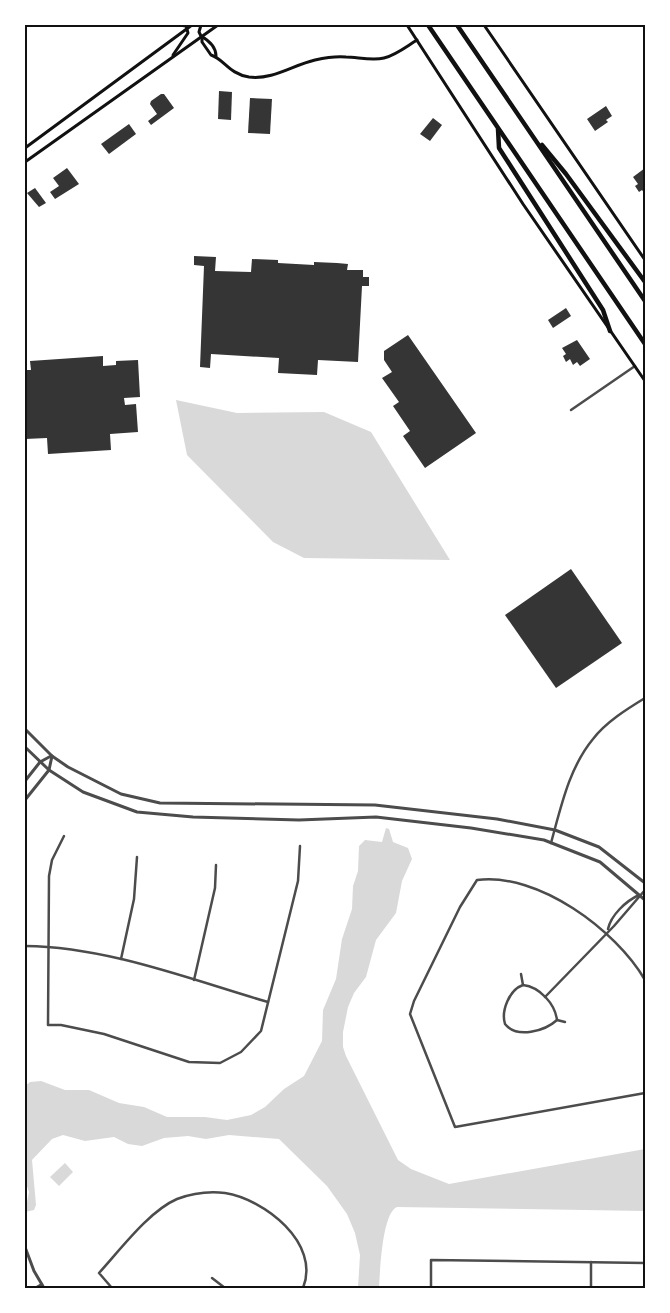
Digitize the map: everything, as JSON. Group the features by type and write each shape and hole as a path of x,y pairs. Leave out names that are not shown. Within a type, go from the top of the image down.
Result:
{"highway":[{"path":"428,25 645,344"},
{"path":"457,25 645,301"},
{"path":"527,127 566,174 645,282"},
{"path":"498,128 499,148 603,310 610,331"}],"main road":[{"path":"179,25 192,25"},
{"path":"202,25 200,32 202,37 207,39 216,52 216,56 229,70 247,77 260,78 281,73 315,60 342,56 382,58 417,40"},
{"path":"25,162 218,25"},
{"path":"407,25 520,200 645,381"},
{"path":"484,25 645,260"},
{"path":"173,56 187,37 186,26"},
{"path":"25,148 186,26"}],"street":[{"path":"571,410 635,366"},
{"path":"551,843 567,783 593,738 621,714 645,698"},
{"path":"25,729 52,756 68,767 121,794 160,803 382,806 497,818 555,830 599,847 645,883"},
{"path":"25,747 49,770 84,792 137,812 193,817 299,820 376,817 471,828 551,843 600,862 645,900"},
{"path":"25,781 40,762 52,756"},
{"path":"25,800 49,770 52,756"},
{"path":"64,836 52,860 49,876 48,1025 61,1025 104,1034 189,1062 220,1063 241,1052 261,1031 298,881 300,846"},
{"path":"121,959 134,898 137,856"},
{"path":"194,980 215,888 216,865"},
{"path":"645,980 628,954 607,930 548,895 508,882 487,878 477,880 460,906 414,1001 410,1014 454,1127 645,1093"},
{"path":"545,997 607,930 614,926 645,890"},
{"path":"607,930 610,921 630,899 640,895"},
{"path":"25,946 48,946 98,953 268,1002"},
{"path":"521,974 523,985"},
{"path":"523,985 545,997 554,1008 557,1020"},
{"path":"523,985 515,990 504,1012 505,1024 509,1029 520,1032 540,1029 552,1025 557,1020"},
{"path":"557,1020 565,1022"},
{"path":"112,1288 99,1273 164,1206 193,1194 209,1192 243,1198 272,1215 294,1234 304,1257 306,1270 303,1288"},
{"path":"25,1247 44,1288"},
{"path":"431,1288 431,1260 645,1263"},
{"path":"591,1262 591,1288"},
{"path":"212,1278 225,1288"},
{"path":"35,1288 42,1284"}],"shaded area":[{"path":"176,400 237,413 324,412 371,432 450,560 304,558 273,542 187,455"},
{"path":"386,828 389,829 393,842 408,848 412,859 402,881 396,913 376,940 366,977 354,993 348,1007 343,1032 343,1047 398,1160 411,1169 449,1184 645,1149 645,1211 397,1207 388,1220 385,1231 379,1288 358,1288 360,1255 355,1233 347,1214 327,1186 279,1139 229,1135 206,1139 188,1136 164,1138 142,1146 128,1144 114,1137 85,1141 63,1135 52,1139 32,1160 36,1205 34,1210 25,1212 29,1192 25,1180 25,1086 30,1082 41,1081 65,1090 89,1090 119,1103 144,1107 167,1117 205,1117 227,1120 251,1115 265,1107 284,1089 304,1076 322,1041 323,1010 336,979 342,939 352,909 353,886 358,871 359,846 365,840 382,842"},
{"path":"65,1163 73,1172 59,1186 50,1177"}],"building":[{"path":"219,91 232,92 231,120 218,119"},
{"path":"164,94 174,108 151,125 148,121 157,114 150,104 151,101"},
{"path":"250,98 272,99 270,134 248,133"},
{"path":"606,106 612,116 606,120 608,122 595,131 587,119"},
{"path":"433,118 442,125 430,141 420,134"},
{"path":"129,124 136,134 109,154 101,144"},
{"path":"67,168 79,184 55,199 50,192 59,186 53,178"},
{"path":"645,168 645,194 642,190 639,192 635,186 638,184 633,177"},
{"path":"35,188 46,203 39,207 27,193"},
{"path":"194,256 216,257 215,271 251,272 252,259 278,260 278,263 314,265 314,262 348,264 347,270 363,270 363,277 369,277 369,286 362,286 358,362 318,360 317,375 278,373 279,358 211,354 210,368 200,367 204,266 194,265"},
{"path":"566,308 571,316 553,328 548,320"},
{"path":"408,335 476,433 425,468 403,436 410,431 393,406 399,402 382,378 392,372 384,360 384,351"},
{"path":"577,340 590,359 580,366 577,362 573,365 570,359 566,362 563,356 566,354 562,348"},
{"path":"103,356 103,366 116,365 116,361 138,360 140,397 124,398 125,405 136,404 138,432 110,434 111,450 48,454 47,438 25,439 25,370 31,370 30,361"},
{"path":"571,569 622,643 556,688 505,615"}]}
